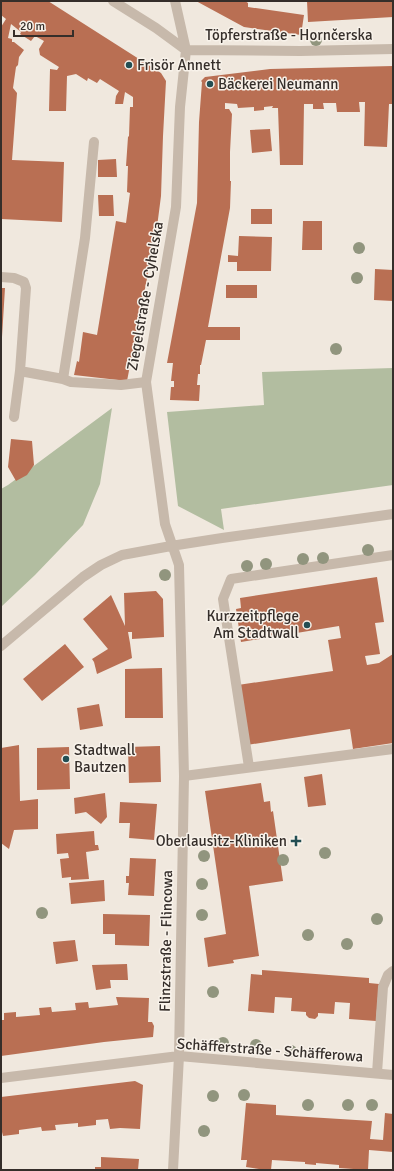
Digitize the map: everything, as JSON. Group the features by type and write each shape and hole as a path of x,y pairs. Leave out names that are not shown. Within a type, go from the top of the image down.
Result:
{"street":[{"path":"113,1 156,28 186,50"},
{"name":"Ziegelstraße - Cyhelska","path":"171,546 164,524 146,382 176,207 180,108 186,50 175,1"},
{"name":"Töpferstraße - Hornčerska","path":"186,50 300,51 393,49"},
{"path":"63,379 85,238 94,142"},
{"path":"1,277 14,278 24,282 26,288 20,371 14,417"},
{"path":"20,371 63,379 70,382 121,386 146,382"},
{"path":"1,646 83,577 101,565 122,555 171,546 393,514"},
{"name":"Flinzstraße - Flincowa","path":"171,546 179,565 184,776 179,1056 173,1170"},
{"path":"249,767 223,599 230,580 393,555"},
{"path":"184,776 393,749"},
{"path":"377,1073 383,987 388,975 393,971"},
{"name":"Schäfferstraße - Schäfferowa","path":"1,1078 179,1056 393,1075"}],"green space":[{"path":"393,368 393,485 221,509 224,530 178,506 167,412 264,405 262,372"},
{"path":"112,408 100,484 83,525 35,575 1,607 1,489"}],"building":[{"path":"1,1 48,1 161,73 166,81 161,196 157,227 127,381 74,375 77,361 79,362 83,332 97,335 116,221 126,223 130,193 127,192 128,166 126,166 130,107 133,107 133,97 125,92 123,104 115,104 116,96 119,91 100,79 97,83 88,78 87,81 76,74 67,76 66,111 49,111 50,69 57,70 59,67 40,55 39,49 44,41 35,36 31,41 20,34 21,32 11,24 8,38 12,39 12,42 24,50 19,57 18,65 16,67 13,88 17,93 12,160 64,162 62,222 1,219 1,27 6,19 1,15"},
{"path":"196,1 245,1 248,3 248,7 304,15 301,35 244,27"},
{"path":"307,1 393,1 393,17 308,22"},
{"path":"393,66 393,104 389,104 387,147 364,146 365,102 359,102 360,112 337,112 336,103 323,103 324,109 313,109 313,104 304,104 303,165 280,165 278,108 272,108 273,106 264,107 264,110 254,111 254,107 238,108 237,104 225,103 225,109 229,109 232,114 230,208 208,327 240,327 240,340 206,340 200,365 200,374 198,374 197,385 200,385 199,401 170,400 171,387 174,387 174,381 171,381 173,363 167,363 197,203 201,81 205,77 270,69"},
{"path":"270,129 272,151 252,153 250,130"},
{"path":"116,159 117,177 98,177 98,160"},
{"path":"98,195 113,195 114,216 99,216"},
{"path":"251,209 272,209 272,224 251,224"},
{"path":"303,221 322,221 322,250 302,250"},
{"path":"239,236 272,237 271,271 237,271 237,262 228,262 228,255 238,256"},
{"path":"375,269 393,270 393,301 374,300"},
{"path":"226,285 257,285 257,298 226,298"},
{"path":"1,288 5,288 2,337 1,337"},
{"path":"11,439 32,441 34,465 27,475 16,481 8,467"},
{"path":"377,577 384,622 375,623 380,654 365,656 367,665 379,663 393,654 393,743 353,749 350,729 247,745 238,685 333,671 328,640 341,638 339,626 241,642 236,609 241,608 240,598"},
{"path":"156,591 163,599 164,637 132,639 132,632 128,632 132,658 97,674 92,659 108,649 83,619 111,595 125,626 124,593"},
{"path":"65,644 84,667 42,701 23,679"},
{"path":"162,668 163,718 125,718 125,669"},
{"path":"99,704 103,726 80,730 77,708"},
{"path":"19,745 20,801 38,799 38,829 14,830 9,849 1,843 1,748"},
{"path":"160,746 161,782 129,783 128,747"},
{"path":"69,747 70,789 37,790 37,748"},
{"path":"322,774 326,805 308,807 304,777"},
{"path":"261,783 264,802 270,801 271,812 273,811 283,881 249,886 259,956 233,960 234,963 208,967 204,938 226,934 205,791"},
{"path":"105,793 107,817 101,824 86,812 75,814 74,798"},
{"path":"120,802 157,804 154,840 129,838 130,823 119,823"},
{"path":"94,831 95,845 98,845 99,850 86,852 89,879 71,880 71,877 62,878 60,859 69,858 68,853 57,854 56,834"},
{"path":"130,858 156,859 154,896 128,895 129,883 126,883 126,876 129,876"},
{"path":"104,880 105,901 71,904 69,883"},
{"path":"103,914 150,915 149,946 115,945 115,934 103,934"},
{"path":"75,940 78,961 56,964 53,942"},
{"path":"127,964 128,980 110,980 111,988 96,990 92,965"},
{"path":"262,970 369,978 369,983 379,984 376,1021 349,1019 350,1003 335,1002 334,1014 318,1013 318,1016 315,1019 309,1018 306,1015 306,1012 291,1011 292,998 275,997 274,1013 248,1011 251,974 262,975"},
{"path":"116,997 149,998 148,1022 152,1022 154,1026 153,1037 1,1056 1,1020 4,1020 4,1013 16,1012 16,1017 40,1015 39,1008 51,1007 52,1012 76,1010 75,1003 88,1002 89,1008 118,1005"},
{"path":"135,1081 143,1085 140,1129 110,1129 108,1119 96,1120 96,1125 78,1127 78,1123 55,1125 56,1130 42,1131 41,1127 19,1130 19,1134 3,1136 1,1132 1,1097"},
{"path":"246,1103 276,1105 276,1115 372,1121 370,1139 383,1140 385,1113 393,1114 393,1152 369,1150 368,1170 339,1168 339,1165 316,1163 316,1165 305,1164 305,1162 272,1160 271,1170 259,1170 246,1167 247,1160 241,1160"},
{"path":"101,1157 139,1159 138,1170 95,1170 95,1167 101,1167"}],"place":[{"name":"Frisör Annett","path":"129,65"},
{"name":"Bäckerei Neumann","path":"210,84"},
{"name":"Kurzzeitpflege Am Stadtwall","path":"307,625"},
{"name":"Stadtwall Bautzen","path":"66,759"},
{"name":"Oberlausitz-Kliniken","path":"296,841"}]}
